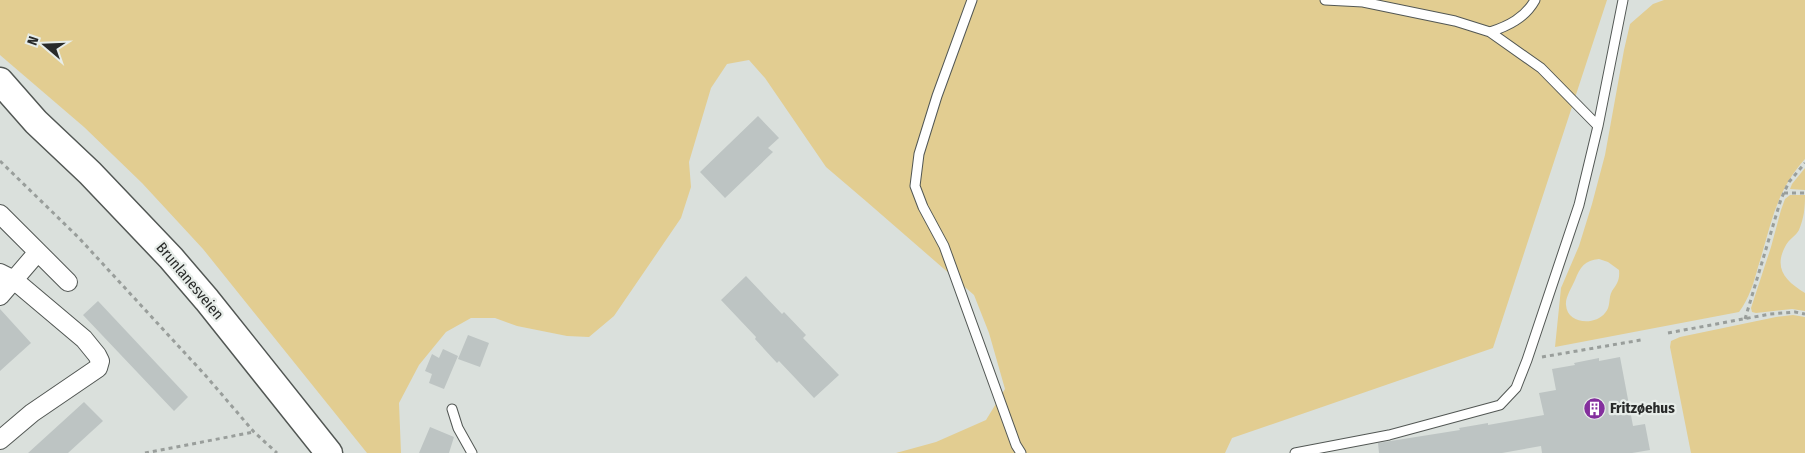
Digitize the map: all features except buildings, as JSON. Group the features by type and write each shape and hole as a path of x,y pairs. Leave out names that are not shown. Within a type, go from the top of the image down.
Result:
{"main road":[{"name":"Brunlanesveien","path":"0,81 36,122 90,173 172,258 329,453"},
{"name":"Brunlanesveien","path":"0,100 36,122"}],"street":[{"path":"0,214 68,282"},
{"path":"0,296 7,276 37,253"},
{"path":"0,440 32,413 98,368 100,361 97,354 84,339 7,276"}],"lane":[{"path":"972,0 937,96 922,146 915,186 923,207 944,246 1020,453"},
{"path":"1325,0 1363,2 1455,21 1490,32 1541,68 1598,126"},
{"path":"1490,32 1504,28 1519,19 1534,0"},
{"path":"1295,453 1388,435 1500,405 1516,388 1579,205 1598,126 1623,0"},
{"path":"452,409 458,428 472,453"}],"path":[{"path":"0,161 92,252 206,376 254,432 277,453"},
{"path":"1745,319 1784,193 1789,182 1805,163"},
{"path":"1784,193 1805,193"},
{"path":"1668,333 1786,312 1805,314"},
{"path":"1527,360 1641,340"},
{"path":"145,453 254,432"}],"shaded area":[{"path":"0,0 1607,0 1493,348 1232,438 1225,453 896,453 936,442 986,420 1005,389 989,333 974,295 826,167 765,78 749,60 727,64 711,88 689,162 691,187 681,218 614,316 589,337 567,336 517,326 495,318 471,318 446,332 419,365 399,403 401,453 367,453 203,249 142,183 84,127 0,55"},
{"path":"1664,0 1805,0 1805,159 1795,171 1780,197 1753,284 1746,302 1739,312 1555,347 1561,288 1579,246 1605,155 1630,24 1653,4","holes":["1599,259 1608,262 1619,270 1619,273 1618,282 1611,294 1607,311 1595,320 1589,321 1582,321 1571,316 1566,302 1579,271 1590,261"]},
{"path":"1805,168 1805,190 1790,189 1792,184"},
{"path":"1790,195 1805,195 1804,209 1799,230 1787,243 1782,253 1781,267 1787,279 1805,293 1805,311 1792,309 1752,312 1751,308 1781,210 1785,199"},
{"path":"1793,315 1805,317 1805,453 1691,453 1670,347 1671,341 1680,337"}],"place":[{"name":"Fritzøehus","path":"1594,408"}]}
